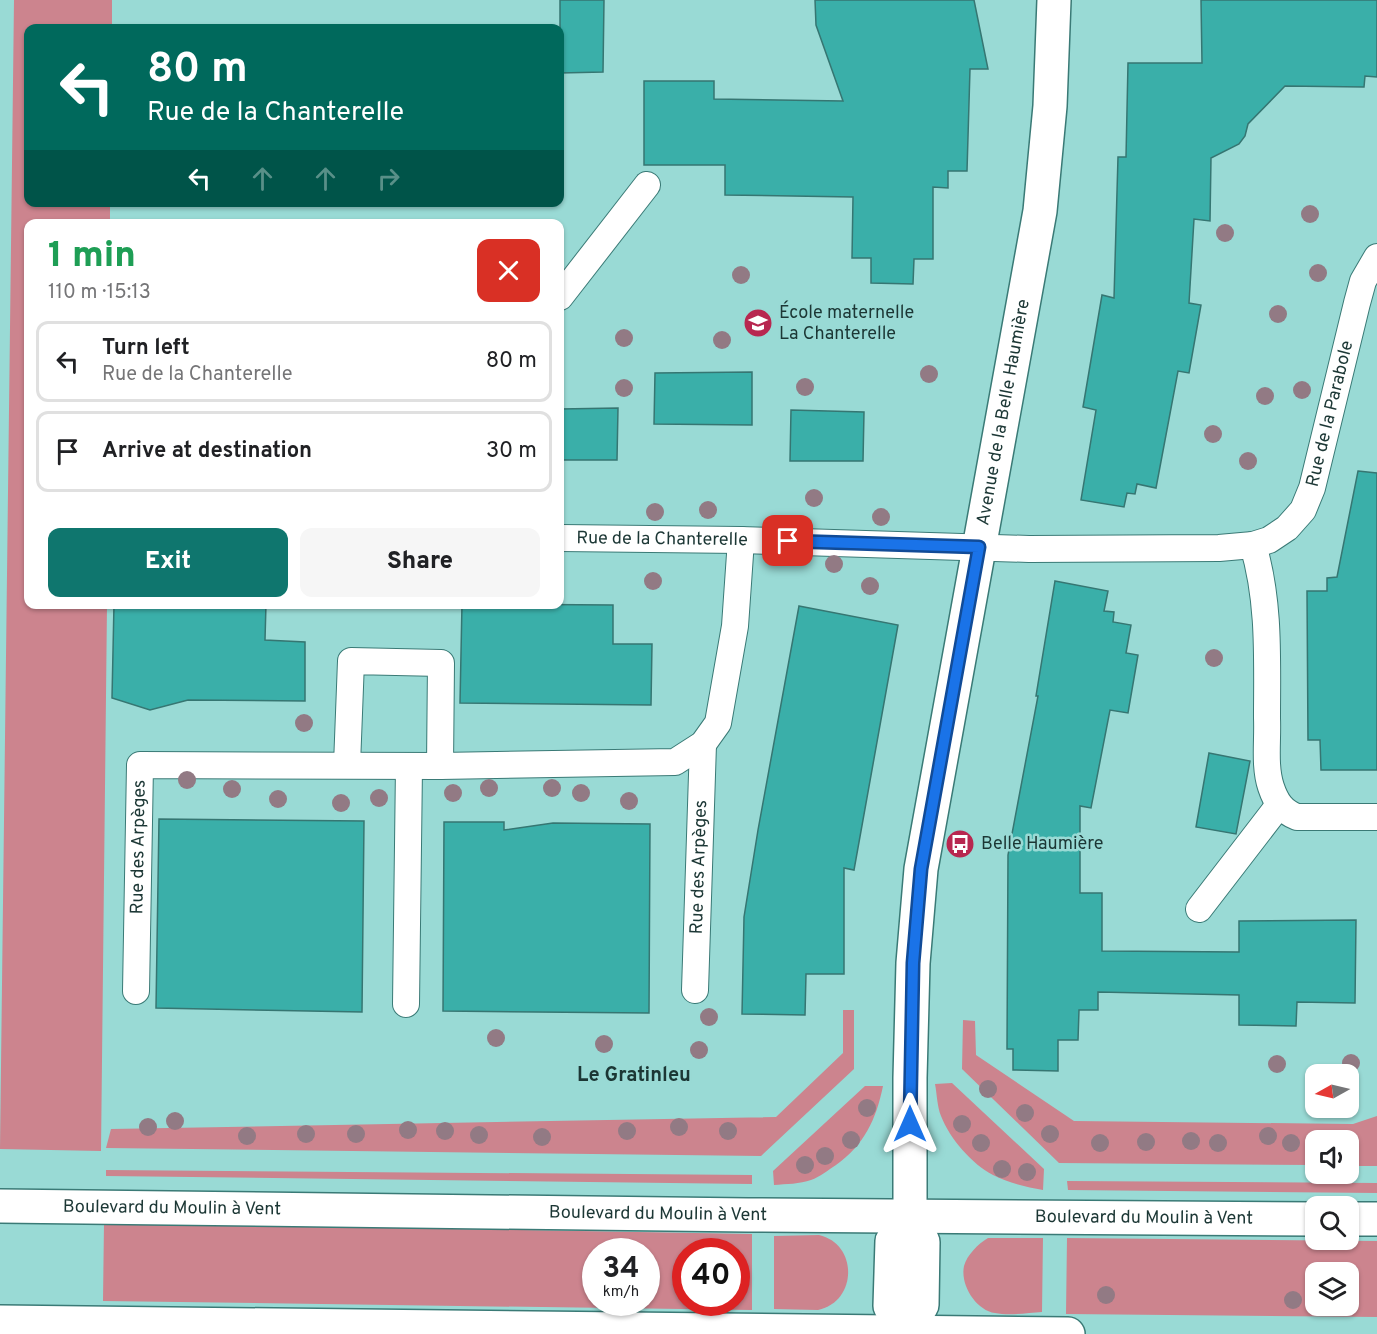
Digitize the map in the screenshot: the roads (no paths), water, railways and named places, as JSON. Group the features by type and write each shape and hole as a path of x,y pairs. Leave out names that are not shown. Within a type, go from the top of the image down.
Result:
{"main road":[{"name":"Avenue de la Belle Haumière","path":"910,1216 911,1009 921,869 1040,211 1050,106 1054,0"},
{"name":"Boulevard du Moulin à Vent","path":"0,1206 1305,1218"},
{"path":"904,1333 922,1305 923,1242 910,1216"},
{"path":"1359,1219 1377,1219"},
{"path":"0,1322 1068,1334"}],"lane":[{"path":"564,292 647,185"},
{"name":"Rue de la Parabole","path":"979,547 1207,548 1252,545 1269,540 1287,528 1303,510 1312,488 1356,303 1363,281 1377,257"},
{"name":"Rue de la Chanterelle","path":"564,538 741,540 979,547"},
{"name":"Rue des Arpèges","path":"136,991 140,765 440,766 675,762 703,744 718,723 735,626 741,540"},
{"path":"1252,545 1260,570 1266,614 1268,771 1279,805 1297,818 1377,817"},
{"path":"347,765 351,661 441,663 440,766"},
{"name":"Rue des Arpèges","path":"694,990 703,744"},
{"path":"406,1004 409,766"},
{"path":"1199,909 1279,805"}],"place":[{"name":"École maternelle La Chanterelle","path":"758,323"},
{"name":"Belle Haumière","path":"960,844"}],"district":[{"name":"Le Gratinleu","path":"634,1076"}]}
